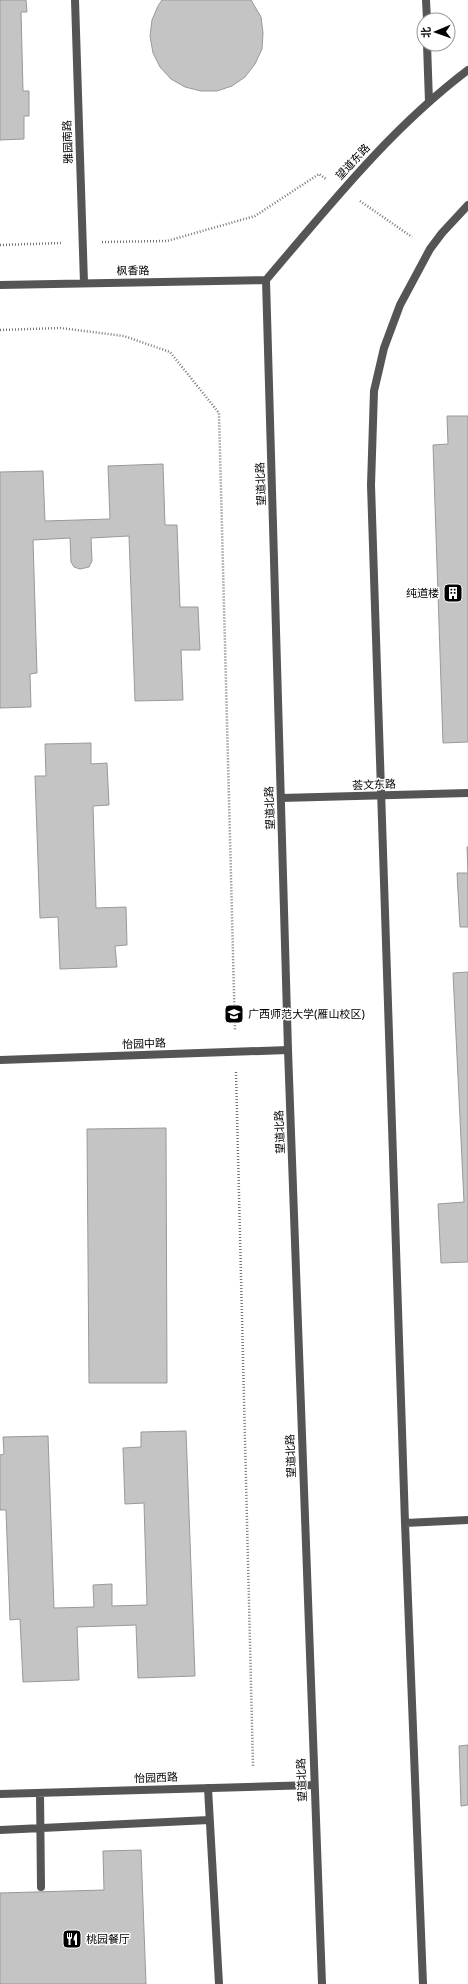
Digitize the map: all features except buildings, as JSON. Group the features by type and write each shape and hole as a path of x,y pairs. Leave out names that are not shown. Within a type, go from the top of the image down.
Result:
{"street":[{"name":"雅园南路","path":"75,0 84,283"},
{"path":"426,0 427,12"},
{"path":"428,52 429,102"},
{"name":"望道东路","path":"266,280 343,189 396,132 468,70"},
{"path":"423,1984 405,1523 371,485 374,391 384,348 400,305 430,249 442,233 468,205"},
{"name":"枫香路","path":"0,285 266,280"},
{"name":"望道北路","path":"266,280 288,1050 313,1785 322,1984"},
{"name":"荟文东路","path":"281,798 468,794"},
{"name":"怡园中路","path":"0,1060 288,1050"},
{"path":"405,1523 468,1520"},
{"name":"怡园西路","path":"0,1794 313,1785"},
{"path":"208,1788 219,1984"},
{"path":"40,1793 41,1887"},
{"path":"0,1830 210,1820"}],"path":[{"path":"0,245 167,241 255,216 319,174 430,249"},
{"path":"0,330 60,328 124,336 170,352 219,413 254,1787"}],"place":[{"name":"纯道楼","path":"453,593"},
{"name":"广西师范大学(雁山校区)","path":"234,1014"},
{"name":"桃园餐厅","path":"72,1939"}]}
